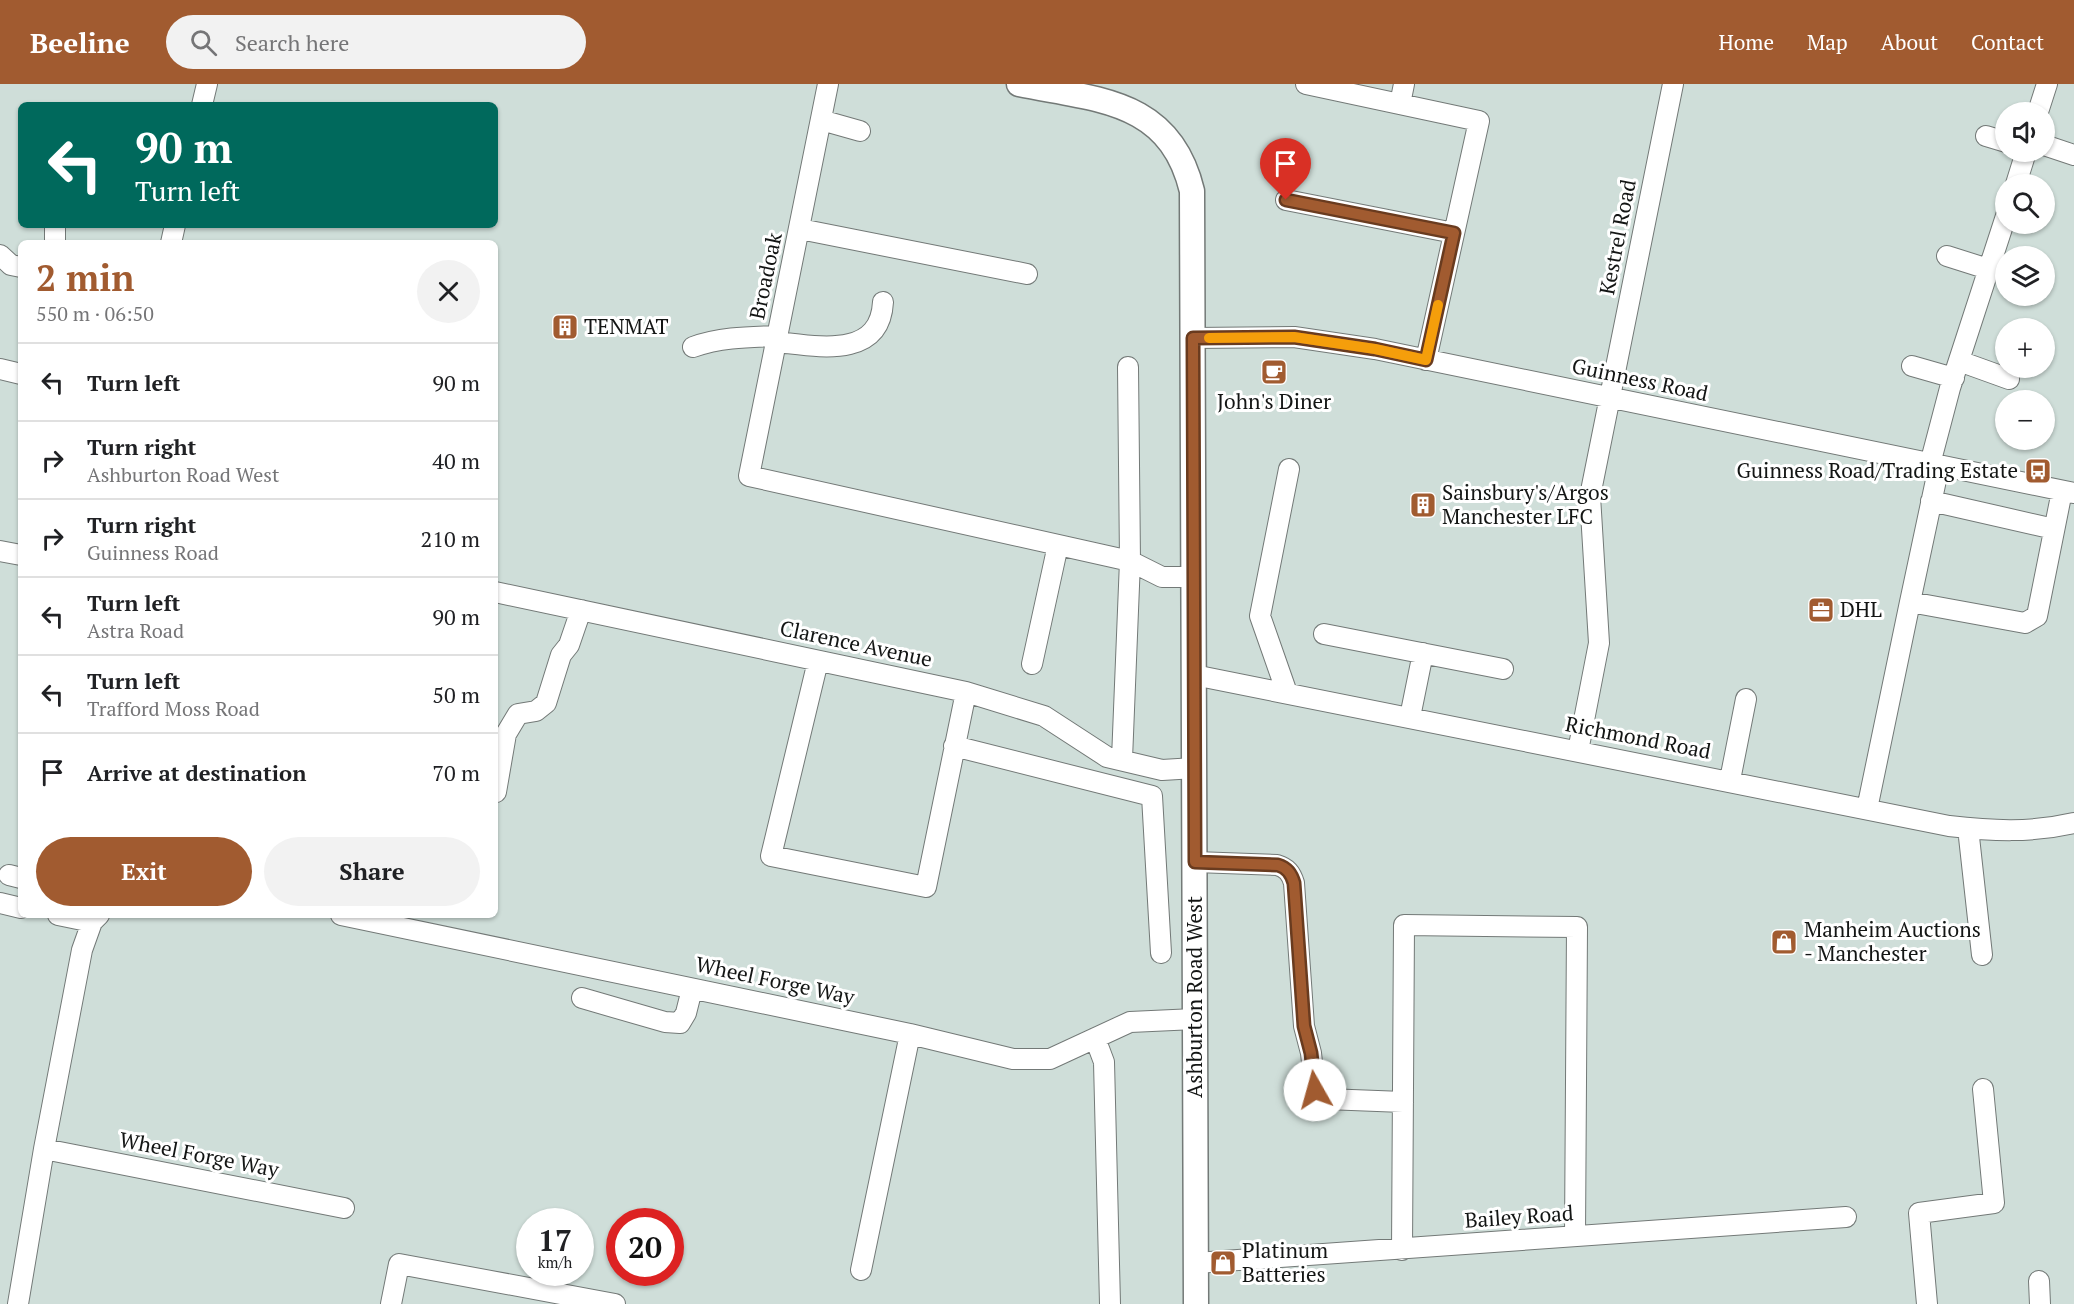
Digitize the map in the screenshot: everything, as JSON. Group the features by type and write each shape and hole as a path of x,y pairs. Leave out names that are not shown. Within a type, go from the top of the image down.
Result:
{"main road":[{"name":"Ashburton Road West","path":"1019,84 1127,107 1146,118 1164,134 1176,150 1186,169 1192,191 1196,1304"}],"street":[{"path":"203,102 207,84"},
{"name":"Broadoak","path":"828,84 749,476 1058,545"},
{"path":"1306,84 1479,121 1426,360"},
{"path":"1400,104 1404,84"},
{"name":"Kestrel Road","path":"1578,751 1599,643 1590,496 1673,84"},
{"path":"2041,102 2047,84"},
{"path":"821,120 860,131"},
{"path":"1986,136 1995,139"},
{"path":"2055,149 2074,155"},
{"path":"1286,200 1454,233"},
{"path":"800,229 1027,274"},
{"path":"0,255 11,265 18,266"},
{"path":"1947,256 1995,262"},
{"path":"1868,809 1932,501 1935,465 1956,369 1995,265"},
{"path":"693,347 709,341 731,338 777,339 840,348 866,338 882,317 883,302"},
{"name":"Guinness Road","path":"1193,338 1294,337 1375,349 2068,492"},
{"path":"1912,366 1956,369 2009,379"},
{"path":"1122,759 1130,561 1128,367"},
{"path":"0,369 18,373"},
{"path":"1287,693 1260,616 1290,469"},
{"path":"1910,602 2025,623 2037,616 2054,529 2068,492"},
{"path":"1932,501 2054,529"},
{"path":"1032,664 1058,545 1130,561 1162,577 1193,577"},
{"path":"0,551 18,554"},
{"name":"Clarence Avenue","path":"498,593 966,692 1044,716 1107,757 1162,770 1195,768"},
{"path":"498,780 506,734 518,714 536,711 546,704 561,656 569,645 581,610"},
{"path":"1324,634 1503,669"},
{"path":"1410,717 1423,653"},
{"path":"818,661 771,856 926,887 966,692"},
{"name":"Richmond Road","path":"1194,675 1968,828 2026,831 2074,824"},
{"path":"1730,780 1746,699"},
{"path":"954,746 1152,796 1161,953"},
{"path":"1968,828 1982,955"},
{"path":"1195,862 1286,868 1294,883 1304,1026 1318,1096 1326,1099 1403,1101"},
{"path":"0,903 18,907"},
{"path":"18,1304 44,1149 82,950 95,918"},
{"name":"Wheel Forge Way","path":"355,918 910,1034 1012,1059 1031,1061 1050,1059 1130,1022 1195,1019"},
{"path":"1402,1250 1404,925 1577,927 1575,1236"},
{"path":"582,998 665,1022 680,1023 686,1013 692,988"},
{"path":"861,1270 910,1034"},
{"path":"1095,1038 1104,1062 1110,1304"},
{"path":"1928,1304 1919,1213 1995,1203 1983,1089"},
{"name":"Wheel Forge Way","path":"44,1149 344,1208"},
{"name":"Bailey Road","path":"1196,1263 1846,1217"},
{"path":"391,1304 399,1264 615,1304"},
{"path":"2039,1281 2040,1304"}],"shaded area":[{"path":"0,84 2074,84 2074,1304 0,1304"}],"slow traffic":[{"path":"1209,338 1294,337 1375,349 1426,360 1438,305"}],"place":[{"name":"TENMAT","path":"565,327"},
{"name":"John's Diner","path":"1274,372"},
{"name":"Guinness Road/Trading Estate","path":"2038,471"},
{"name":"Sainsbury's/Argos Manchester LFC","path":"1423,505"},
{"name":"DHL","path":"1821,610"},
{"name":"Manheim Auctions - Manchester","path":"1784,942"},
{"name":"Platinum Batteries","path":"1223,1263"}],"route":[{"path":"1286,200 1454,233 1426,360 1375,349 1294,337 1193,338 1195,862 1278,865 1286,868 1291,874 1294,883 1304,1026 1311,1053 1315,1090"}]}
